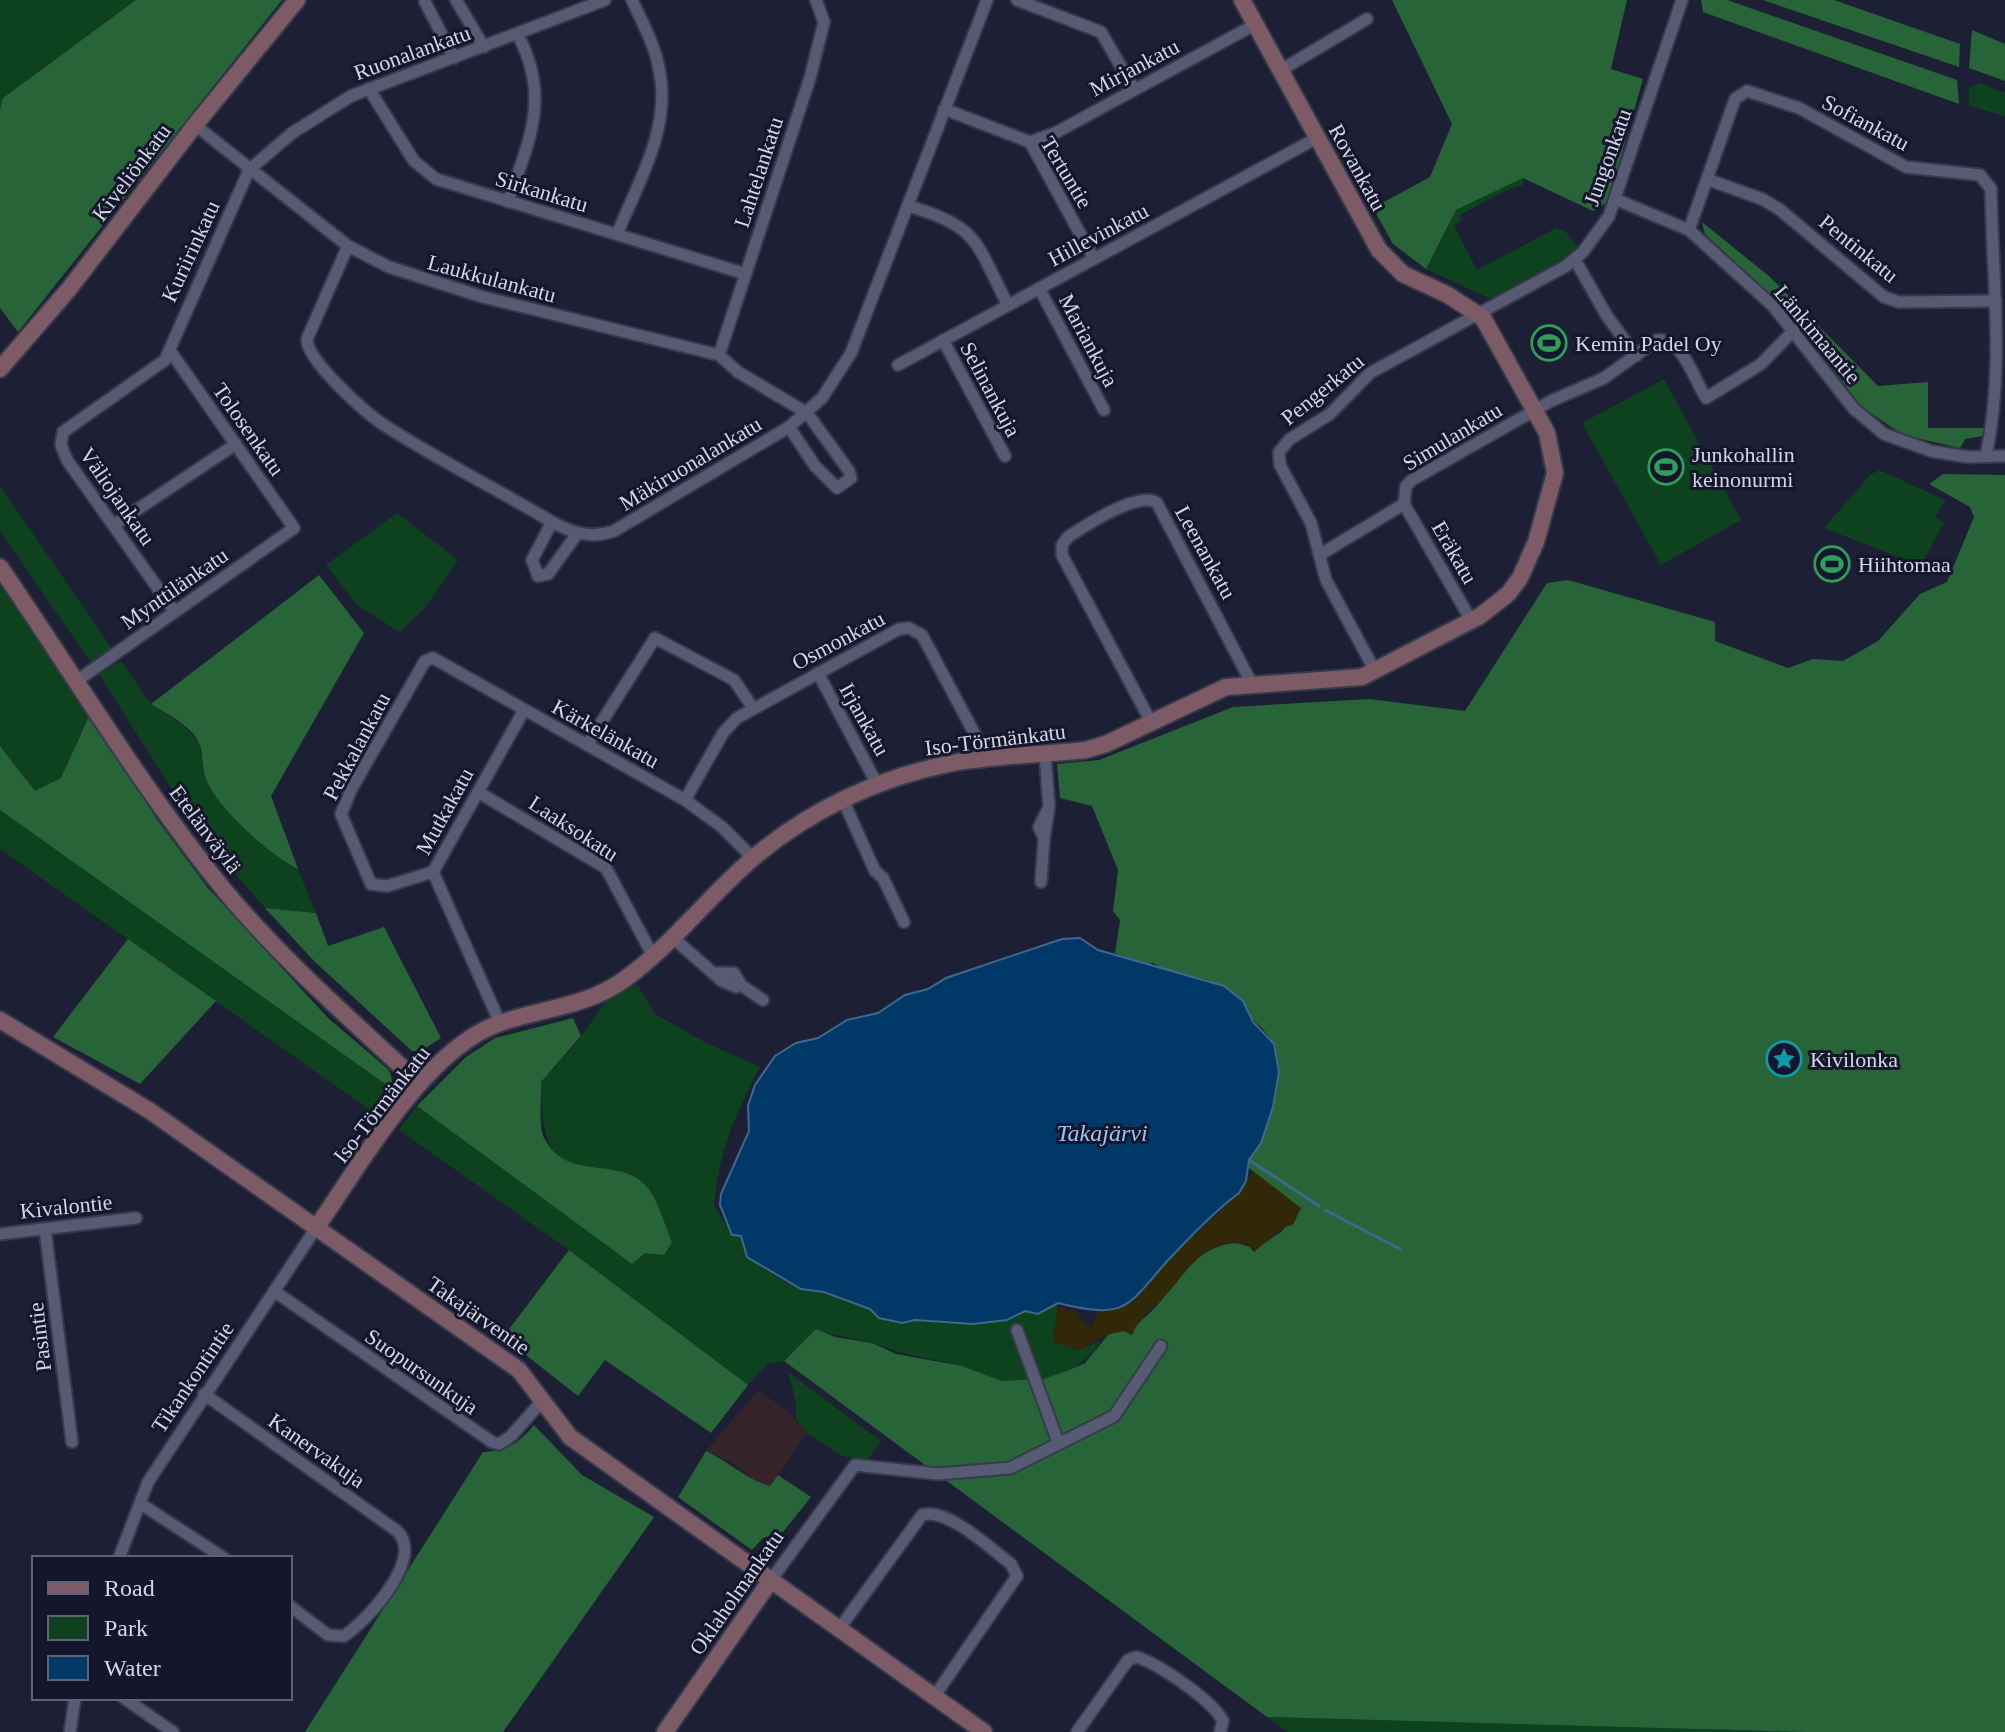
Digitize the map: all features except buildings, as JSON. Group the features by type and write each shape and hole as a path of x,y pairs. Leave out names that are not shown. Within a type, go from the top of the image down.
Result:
{"street":[{"name":"Kiveliönkatu","path":"0,369 69,289 195,125 297,0"},
{"path":"456,0 484,47"},
{"name":"Ruonalankatu","path":"249,170 319,112 418,68 518,35 605,0"},
{"path":"617,234 654,144 662,104 659,67 632,0"},
{"name":"Lahtelankatu","path":"719,355 823,27 824,19 816,0"},
{"name":"Mäkiruonalankatu","path":"577,534 602,535 614,531 789,427 807,413 838,376 851,353 987,0"},
{"path":"1017,0 1101,32 1134,89"},
{"name":"Rovankatu","path":"1242,0 1379,250 1392,266 1479,314"},
{"name":"Jungonkatu","path":"1479,314 1575,260 1597,234 1615,199 1682,0"},
{"path":"425,2 454,58"},
{"path":"1281,70 1367,19"},
{"name":"Mirjankatu","path":"1030,142 1039,141 1256,24"},
{"path":"508,202 537,106 531,66 518,35"},
{"name":"Sirkankatu","path":"369,89 414,161 428,174 508,202 746,274"},
{"name":"Sofiankatu","path":"1689,230 1735,99 1747,91 1799,108 1906,167 1980,175 1991,189 1999,367 1993,427 1986,456"},
{"name":"Tertuntie","path":"944,109 1030,142 1094,259"},
{"name":"Laukkulankatu","path":"195,125 249,170 337,234 348,246 408,275 602,328 719,355 738,372 807,413"},
{"name":"Hillevinkatu","path":"898,365 1317,138"},
{"name":"Kuriirinkatu","path":"171,352 180,319 249,170"},
{"name":"Pentinkatu","path":"1709,180 1762,199 1779,209 1884,297 1899,302 1996,301"},
{"name":"Länkimaantie","path":"1615,199 1689,230 1773,306 1854,409 1884,434 1931,451 2005,456"},
{"path":"908,206 937,214 968,232 1008,305"},
{"path":"348,246 310,329 306,344 311,354 362,408 383,424 577,534 548,574 538,576 532,560 552,522"},
{"path":"1575,260 1607,316 1636,356"},
{"name":"Mariankuja","path":"1039,288 1104,410"},
{"name":"Iso-Törmänkatu","path":"316,1228 419,1083 450,1052 500,1023 595,997 626,978 653,956 753,858 783,835 843,800 877,784 917,772 983,759 1045,754 1106,744 1211,691 1251,682 1341,681 1375,671 1495,605 1520,578 1540,531 1555,473 1547,433 1479,314"},
{"name":"Pengerkatu","path":"1375,671 1326,580 1311,523 1280,465 1280,449 1330,414 1364,377 1479,314"},
{"name":"Simulankatu","path":"1321,554 1404,504 1406,486 1412,480 1536,410 1604,378 1657,340 1674,343 1706,398 1761,364 1794,330"},
{"name":"Selinankuja","path":"943,340 1005,456"},
{"name":"Tolosenkatu","path":"171,352 294,528"},
{"name":"Väliojankatu","path":"171,352 165,360 62,435 61,445 67,460 174,611"},
{"path":"789,427 828,481 837,488 846,484 849,471 807,413"},
{"path":"114,525 236,444"},
{"name":"Leenankatu","path":"1151,722 1062,555 1062,545 1068,537 1134,501 1149,499 1157,503 1251,682"},
{"name":"Eräkatu","path":"1404,504 1471,620"},
{"name":"Mynttilänkatu","path":"78,680 294,528"},
{"name":"Etelänväylä","path":"0,567 159,804 226,892 306,980 419,1083"},
{"name":"Osmonkatu","path":"685,800 723,733 753,708 899,629 918,630 979,742 983,759"},
{"path":"587,745 655,638 734,680 753,708"},
{"name":"Kärkelänkatu","path":"430,658 439,659 685,800 722,827 753,858"},
{"name":"Pekkalankatu","path":"430,658 425,661 352,788 341,814 371,884 387,886 433,872"},
{"name":"Irjankatu","path":"818,673 877,784"},
{"name":"Mutkakatu","path":"500,1023 433,872 524,710"},
{"path":"1041,882 1044,838 1039,827 1049,807 1045,754"},
{"name":"Laaksokatu","path":"478,792 606,868 653,956"},
{"path":"843,800 878,878 883,878 904,922"},
{"path":"672,937 729,985 741,985 763,1000"},
{"name":"Takajärventie","path":"0,1020 150,1111 519,1370 570,1437 984,1732"},
{"name":"Kivalontie","path":"0,1234 136,1218"},
{"name":"Tikankontintie","path":"120,1556 148,1482 316,1228"},
{"name":"Pasintie","path":"45,1229 72,1442"},
{"name":"Suopursunkuja","path":"274,1291 492,1442 499,1444 508,1439 542,1401"},
{"path":"1017,1330 1058,1442 1114,1416 1161,1346"},
{"name":"Kanervakuja","path":"204,1394 397,1531 405,1541 403,1564 378,1603 357,1627 338,1638 318,1629 292,1608"},
{"name":"Oklaholmankatu","path":"665,1732 843,1477 855,1465 907,1473 999,1470 1058,1442"},
{"path":"141,1504 221,1556"},
{"path":"839,1629 922,1515 935,1513 947,1518 1011,1564 1016,1572 1015,1580 934,1697"},
{"path":"1077,1732 1128,1660 1141,1658 1216,1710 1223,1721 1221,1730"},
{"path":"70,1732 75,1700"},
{"path":"127,1700 173,1732"}],"shaded area":[{"path":"758,1390 789,1412 807,1433 770,1486 757,1482 731,1462 706,1451"}],"green space":[{"path":"0,0 136,0 3,98 0,110"},
{"path":"136,0 282,0 18,332 0,308 0,110 3,98"},
{"path":"1392,0 1627,0 1611,69 1643,79 1608,202 1593,211 1523,178 1456,210 1426,269 1393,244 1373,208 1430,177 1452,124"},
{"path":"1701,0 1727,0 1957,80 1959,104 1703,12"},
{"path":"1763,0 1834,0 1960,44 1959,67"},
{"path":"1972,30 2005,44 2005,81 1969,68"},
{"path":"1980,83 2005,93 2005,116 1969,106 1969,88"},
{"path":"1523,178 1523,185 1460,215 1461,221 1454,226 1477,270 1556,228 1565,231 1578,247 1561,262 1493,300 1426,269 1456,210"},
{"path":"1702,222 1770,277 1878,386 1928,382 1928,428 1985,428 1982,436 1965,439 1960,448 1903,435 1862,407 1787,310 1705,234"},
{"path":"1664,379 1741,520 1661,565 1582,423"},
{"path":"1879,470 1945,500 1935,518 1944,522 1921,566 1824,528 1870,475"},
{"path":"1943,474 2005,475 2005,1732 1806,1732 1267,1717 784,1361 816,1329 835,1337 872,1343 896,1354 962,1366 1002,1381 1044,1379 1085,1363 1109,1334 1123,1330 1132,1335 1137,1324 1203,1254 1233,1243 1257,1248 1281,1232 1301,1209 1249,1168 1249,1160 1261,1143 1273,1107 1279,1072 1273,1044 1263,1029 1208,980 1165,970 1153,963 1143,965 1115,953 1120,920 1113,911 1118,870 1092,806 1060,798 1057,764 1099,760 1233,707 1369,699 1465,711 1547,583 1568,580 1715,622 1715,641 1788,668 1813,659 1843,661 1878,641 1920,594 1947,582 1974,517 1970,507 1929,484"},
{"path":"0,486 113,650 92,664 0,531"},
{"path":"397,513 458,560 424,609 400,632 358,606 326,565"},
{"path":"319,575 364,633 271,796 298,869 261,843 225,808 206,780 198,741 180,722 151,704"},
{"path":"0,585 90,714 61,779 35,791 0,746"},
{"path":"121,661 151,704 182,724 200,744 203,771 209,787 257,839 298,869 316,913 265,908 214,849 169,785 99,674"},
{"path":"90,714 158,821 208,888 328,1018 389,1070 395,1091 0,810 0,746 35,791 61,778"},
{"path":"0,810 395,1091 380,1117 0,849"},
{"path":"265,908 316,913 328,946 384,927 441,1038 421,1051 412,1051 315,962"},
{"path":"128,939 216,1001 140,1084 53,1037"},
{"path":"637,984 655,1014 708,1044 760,1067 730,1134 714,1206 728,1228 741,1235 747,1257 785,1282 870,1309 879,1318 902,1323 915,1320 946,1324 1014,1318 1025,1311 1042,1313 1058,1303 1053,1342 1079,1349 1101,1341 1082,1362 1056,1376 1012,1382 816,1329 783,1361 767,1364 748,1385 569,1250 399,1130 417,1106 631,1263 617,1170 575,1164 553,1150 544,1123 541,1082 578,1041 606,1001"},
{"path":"573,1018 581,1036 541,1082 542,1133 554,1152 566,1160 622,1172 646,1186 658,1205 672,1242 664,1255 645,1253 632,1264 417,1106 466,1057 495,1038"},
{"path":"569,1250 748,1385 711,1433 605,1360 578,1396 503,1337"},
{"path":"788,1372 881,1441 867,1461 840,1455 807,1433 796,1419 796,1402"},
{"path":"534,1425 582,1475 654,1517 503,1732 305,1732 483,1452 512,1445"},
{"path":"706,1451 770,1486 778,1475 811,1497 783,1532 763,1538 752,1550 678,1497"},
{"path":"1267,1717 1806,1732 1287,1732"}],"sand":[{"path":"1253,1171 1301,1208 1293,1225 1284,1227 1254,1252 1246,1243 1231,1243 1207,1252 1141,1320 1132,1335 1125,1331 1109,1334 1079,1350 1053,1342 1058,1307 1077,1312 1085,1325 1092,1326 1098,1311 1133,1303 1171,1257 1239,1193"}],"water":[{"name":"Takajärvi","path":"1080,938 1098,950 1224,986 1243,1001 1253,1022 1274,1044 1279,1072 1273,1107 1261,1143 1249,1160 1246,1181 1239,1193 1195,1232 1135,1297 1114,1309 1100,1310 1058,1303 1038,1314 1025,1311 1007,1320 973,1324 915,1320 902,1323 879,1318 870,1309 824,1292 801,1289 747,1257 741,1236 732,1235 720,1205 721,1194 749,1131 748,1106 755,1085 775,1056 796,1043 818,1038 847,1020 878,1013 905,995 928,989 946,978 1062,939"}],"waterway":[{"path":"1249,1160 1319,1206"},
{"path":"1325,1210 1400,1249"}],"place":[{"name":"Kemin Padel Oy","path":"1549,343"},
{"name":"Junkohallin keinonurmi","path":"1666,467"},
{"name":"Hiihtomaa","path":"1832,564"},
{"name":"Kivilonka","path":"1784,1059"}]}
